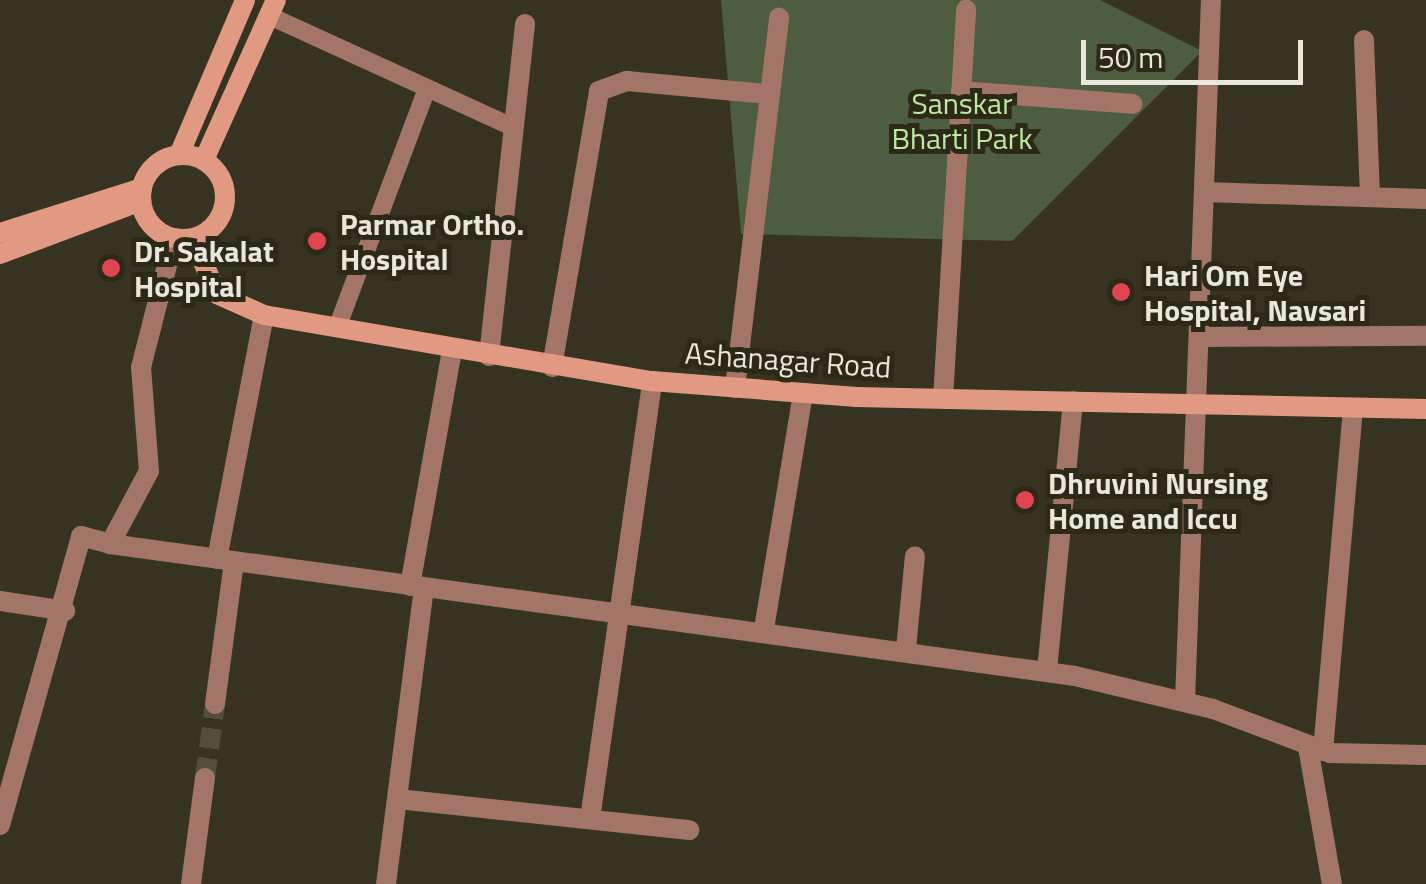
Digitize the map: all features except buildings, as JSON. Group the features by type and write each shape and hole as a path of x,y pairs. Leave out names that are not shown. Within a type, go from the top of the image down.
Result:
{"main road":[{"path":"178,155 245,0"},
{"path":"204,160 274,9"},
{"path":"0,254 142,194 155,166 178,155 204,160 226,196 217,223 183,238 153,226 142,194"},
{"path":"0,233 142,194"},
{"name":"Ashanagar Road","path":"183,238 217,294 264,315 552,368 802,393 1426,409"}],"street":[{"path":"1185,701 1211,0"},
{"path":"943,399 966,10"},
{"path":"735,388 778,18"},
{"path":"489,356 525,24"},
{"path":"1364,40 1370,197"},
{"path":"552,368 599,91 627,81 768,94"},
{"path":"961,91 1133,104"},
{"path":"1204,192 1426,199"},
{"path":"110,544 148,470 141,367 183,238"},
{"path":"215,704 225,560 264,315"},
{"path":"1200,337 1426,336"},
{"path":"386,884 398,798 417,587 452,350"},
{"path":"590,819 623,612 652,381"},
{"path":"764,629 802,393"},
{"path":"1048,671 1073,401"},
{"path":"1332,884 1316,749 1352,408"},
{"path":"0,825 66,612 82,536 110,544 417,587 764,629 1048,671 1185,701 1316,749 1426,756"},
{"path":"906,650 916,556"},
{"path":"0,601 66,612"},
{"path":"191,884 205,778"},
{"path":"398,798 690,830"}],"lane":[{"path":"274,9 426,92 514,128"},
{"path":"337,328 426,92"}],"green space":[{"name":"Sanskar Bharti Park","path":"721,0 1100,0 1202,51 1012,241 741,234"}],"tunnel":[{"path":"205,778 215,704"}],"place":[{"name":"Parmar Ortho. Hospital","path":"317,241"},
{"name":"Dr. Sakalat Hospital","path":"111,268"},
{"name":"Hari Om Eye Hospital, Navsari","path":"1121,292"},
{"name":"Dhruvini Nursing Home and Iccu","path":"1025,500"}]}
